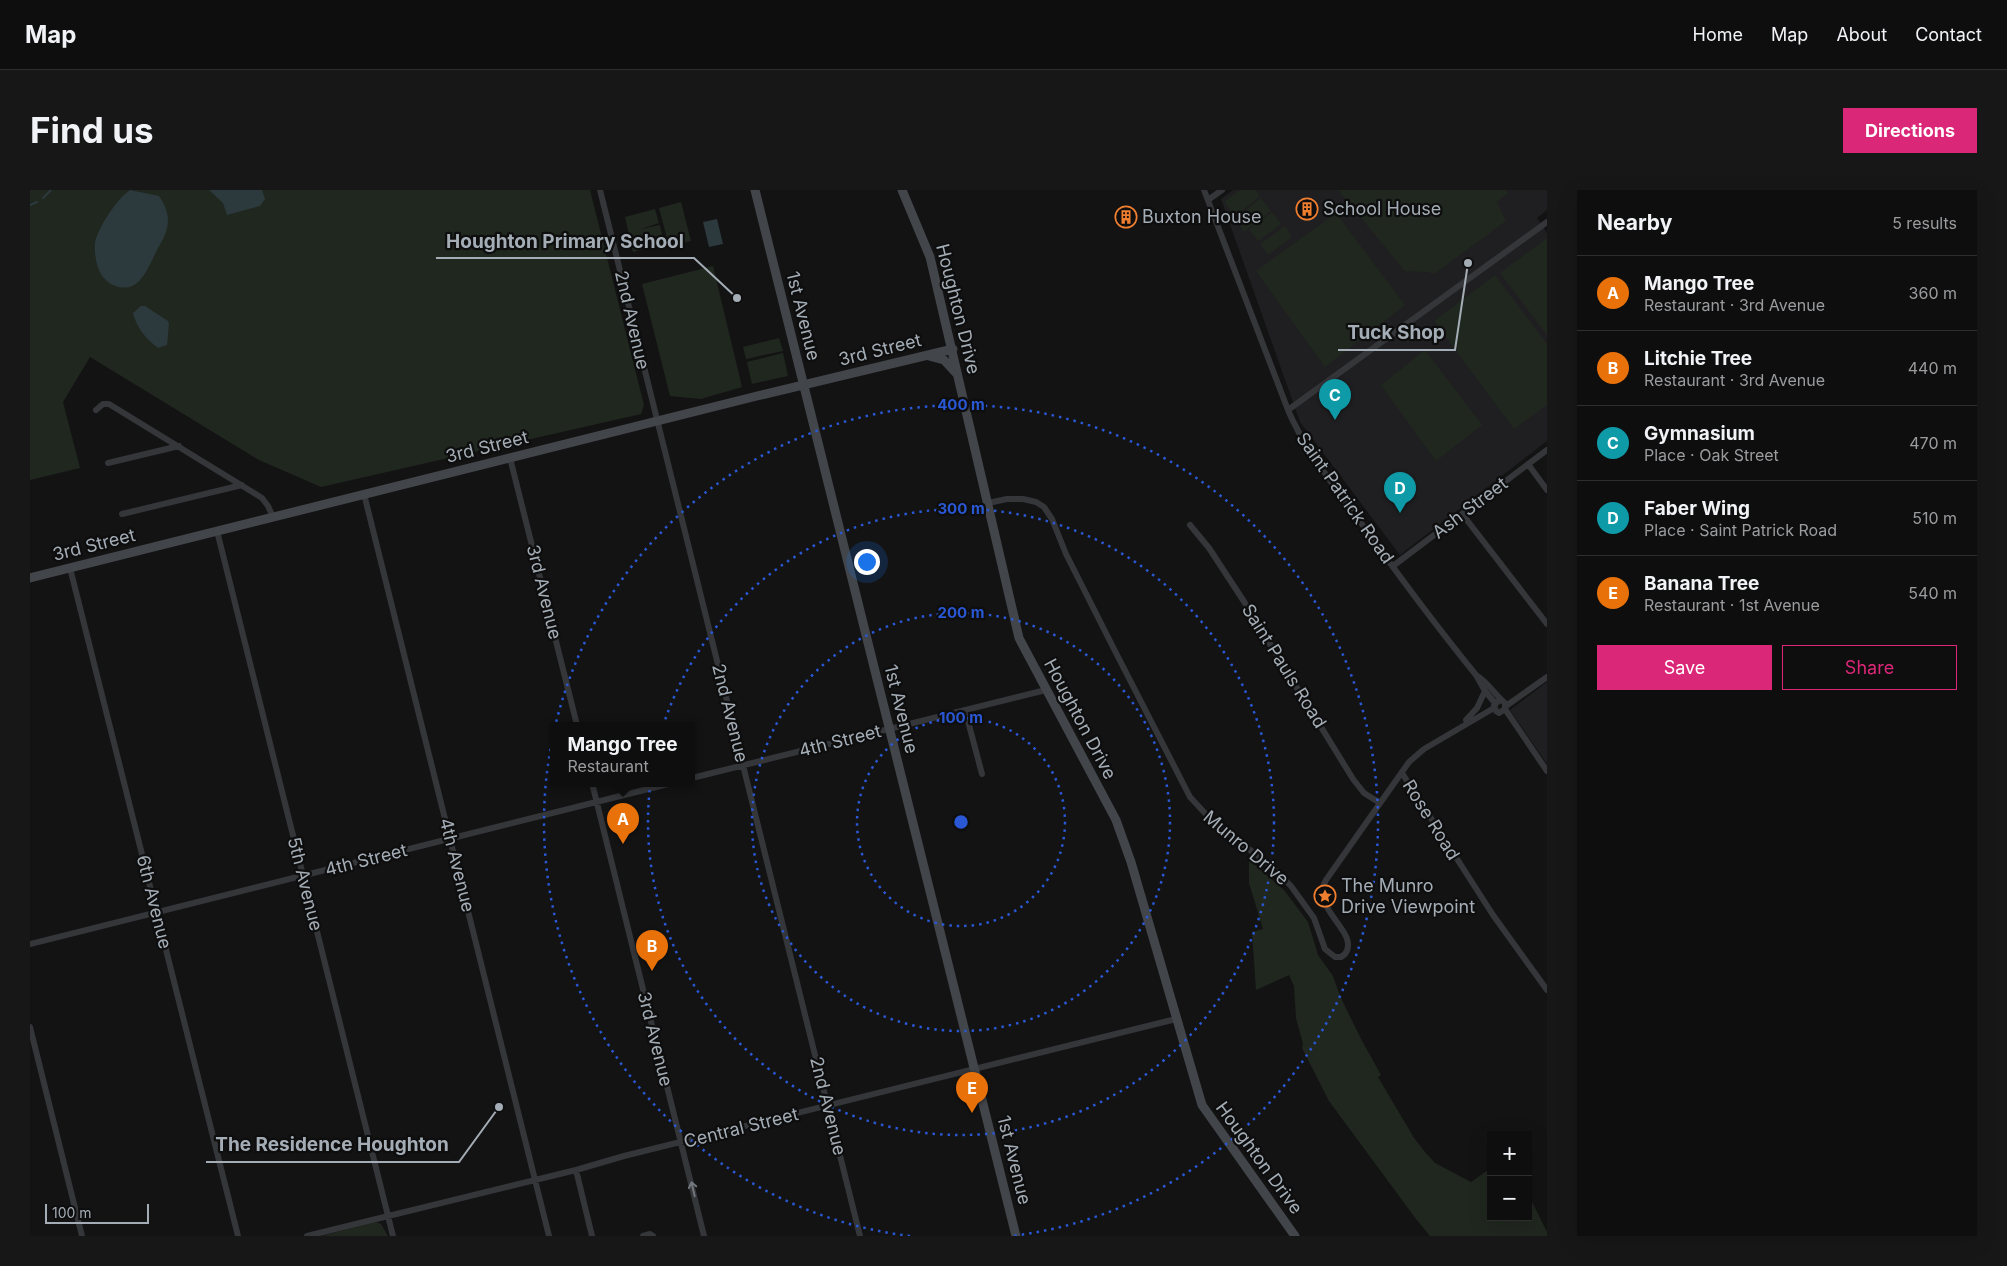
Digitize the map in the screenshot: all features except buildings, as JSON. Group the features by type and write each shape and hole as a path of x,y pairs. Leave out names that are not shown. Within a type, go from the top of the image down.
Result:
{"street":[{"name":"2nd Avenue","path":"600,190 860,1236"},
{"name":"1st Avenue","path":"755,190 1016,1236"},
{"name":"Houghton Drive","path":"902,190 930,257 1019,638 1118,825 1131,862 1198,1096 1204,1110 1295,1236"},
{"name":"Saint Patrick Road","path":"1204,190 1288,410 1307,447 1437,627 1476,675 1485,691 1500,706"},
{"path":"1208,200 1222,190"},
{"path":"1288,410 1547,222"},
{"name":"3rd Street","path":"30,578 804,385 953,350"},
{"path":"924,356 944,360 959,376"},
{"path":"96,410 103,404 109,404 179,446 265,500 273,517"},
{"path":"108,463 179,446"},
{"name":"Ash Street","path":"1393,566 1547,450"},
{"name":"3rd Avenue","path":"510,458 576,722"},
{"path":"1528,464 1547,490"},
{"path":"122,514 242,485"},
{"name":"4th Avenue","path":"364,494 549,1236"},
{"name":"Munro Drive","path":"988,503 1007,499 1023,499 1036,502 1044,507 1052,519 1066,554 1190,797 1214,823 1270,865 1291,886 1311,913 1319,928 1325,949 1335,957 1341,957 1346,954 1348,946 1345,935 1325,904 1322,894 1324,884 1409,762 1424,749 1456,730"},
{"path":"1463,515 1547,624"},
{"name":"Saint Pauls Road","path":"1190,525 1209,548 1243,600 1353,779 1360,789 1380,803"},
{"name":"5th Avenue","path":"217,531 393,1236"},
{"name":"6th Avenue","path":"70,568 238,1236"},
{"name":"Saint Patrick Road","path":"1476,675 1482,679 1514,728 1523,736 1547,771"},
{"path":"1456,730 1524,693 1547,677"},
{"name":"4th Street","path":"695,777 1046,690"},
{"path":"1456,730 1477,708 1485,691"},
{"path":"965,710 982,774"},
{"name":"Rose Road","path":"1402,773 1493,915 1547,990"},
{"name":"3rd Avenue","path":"593,787 704,1236"},
{"name":"4th Street","path":"30,944 655,787"},
{"name":"Central Street","path":"306,1236 1176,1019"},
{"path":"30,1027 82,1236"},
{"path":"576,1170 592,1236"},
{"path":"643,1236 650,1234 653,1236"}],"shaded area":[{"path":"30,190 590,190 644,405 641,414 321,487 259,460 90,357 63,402 80,468 30,480"},
{"path":"130,190 159,196 166,209 168,222 165,235 145,274 135,284 122,288 113,285 102,276 97,262 95,243 100,229 109,214 119,200"},
{"path":"209,190 262,190 265,199 260,206 227,215 223,203"},
{"path":"1233,190 1547,190 1547,210 1537,218 1547,233 1547,441 1400,555 1300,422 1221,199"},
{"path":"1240,190 1256,190 1260,196 1235,216 1224,202"},
{"path":"1338,190 1506,190 1508,193 1497,202 1506,221 1434,274 1405,271"},
{"path":"1261,198 1271,211 1244,232 1235,219"},
{"path":"681,202 691,241 669,246 659,208"},
{"path":"655,209 659,223 641,229 660,225 664,244 633,252 625,217"},
{"path":"1272,212 1281,224 1258,241 1249,229"},
{"path":"1336,213 1405,305 1325,367 1256,271"},
{"path":"717,219 723,244 709,247 703,222"},
{"path":"1285,226 1292,237 1268,255 1260,244"},
{"path":"1547,238 1547,335 1500,273"},
{"path":"713,266 742,387 701,399 670,396 642,284"},
{"path":"1495,275 1547,344 1547,405 1514,429 1434,321"},
{"path":"141,306 145,306 168,321 167,345 158,348 142,332 133,313"},
{"path":"779,338 783,351 746,359 743,347"},
{"path":"1425,350 1482,425 1436,461 1381,385"},
{"path":"783,353 788,376 752,384 747,362"},
{"path":"1547,682 1547,764 1510,710"},
{"path":"1249,860 1284,890 1308,922 1318,955 1333,976 1340,996 1381,1075 1378,1077 1414,1138 1425,1152 1435,1163 1471,1182 1487,1171 1487,1221 1532,1221 1532,1202 1547,1232 1547,1236 1430,1236 1329,1101 1302,1048 1303,1044 1296,1018 1294,986 1289,975 1256,990 1252,932 1263,929 1249,883"},
{"path":"376,1222 381,1224 388,1236 321,1236"}],"waterway":[{"path":"43,198 51,190"},
{"path":"30,205 37,202"}],"place":[{"name":"School House","path":"1307,209"},
{"name":"Buxton House","path":"1126,217"},
{"name":"Tuck Shop","path":"1468,263"},
{"name":"Houghton Primary School","path":"737,298"},
{"name":"Gymnasium","path":"1335,420"},
{"name":"Faber Wing","path":"1400,513"},
{"name":"Mango Tree","path":"623,844"},
{"name":"The Munro Drive Viewpoint","path":"1325,896"},
{"name":"Litchie Tree","path":"652,971"},
{"name":"The Residence Houghton","path":"499,1107"},
{"name":"Banana Tree","path":"972,1113"}]}
